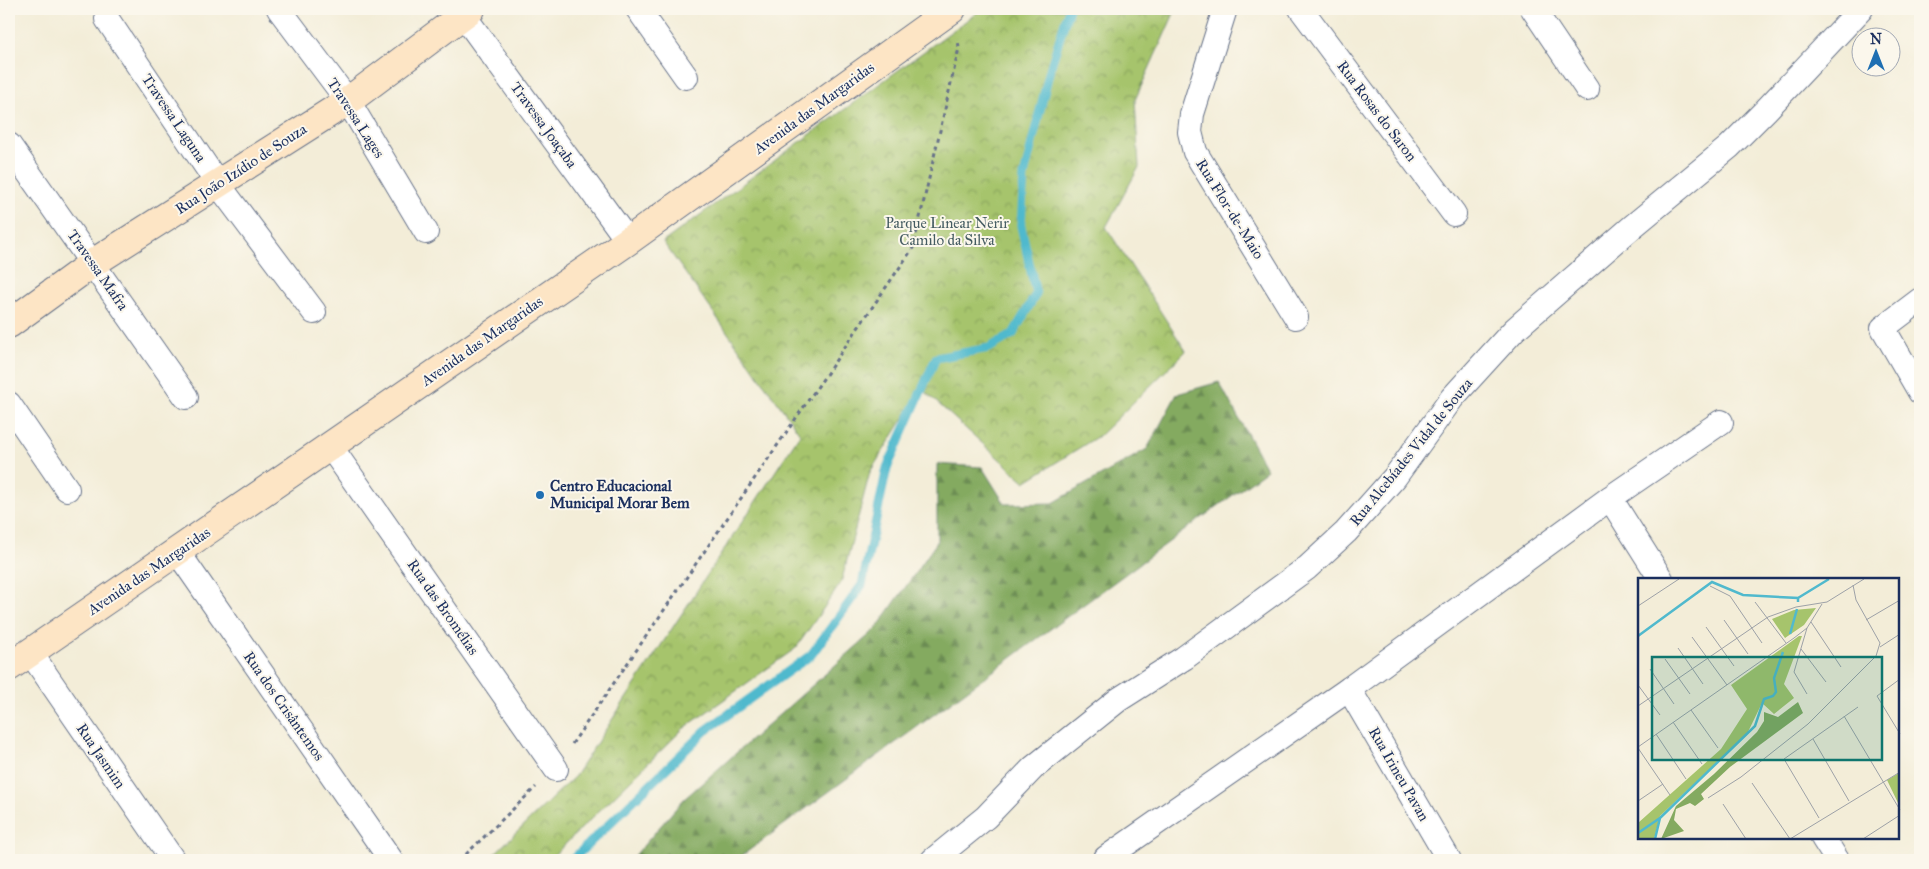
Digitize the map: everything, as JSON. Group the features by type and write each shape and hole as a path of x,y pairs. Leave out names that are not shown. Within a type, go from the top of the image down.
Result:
{"street":[{"name":"Travessa Lages","path":"279,9 348,101 426,232"},
{"path":"638,9 686,77"},
{"name":"Avenida das Margaridas","path":"19,660 628,241 952,9"},
{"name":"Rua Flor-de-Maio","path":"1225,9 1192,114 1190,132 1195,152 1296,317"},
{"name":"Rua Rosas do Saron","path":"1301,9 1454,214"},
{"path":"1533,9 1587,89"},
{"name":"Rua Alcebíades Vidal de Souza","path":"933,860 986,818 1034,768 1118,700 1184,658 1307,568 1346,532 1395,477 1452,398 1514,330 1729,146 1766,110 1861,9"},
{"name":"Rua João Izídio de Souza","path":"9,324 93,263 348,101 464,10"},
{"name":"Travessa Joaçaba","path":"464,10 628,241"},
{"name":"Travessa Laguna","path":"107,20 218,184 314,312"},
{"name":"Travessa Mafra","path":"9,145 186,397"},
{"path":"1920,300 1883,328 1920,392"},
{"path":"9,404 67,489"},
{"path":"1106,859 1349,688 1610,498 1722,422"},
{"name":"Rua das Bromélias","path":"330,446 556,768"},
{"path":"1610,498 1660,578"},
{"name":"Rua dos Crisântemos","path":"177,551 392,860"},
{"name":"Rua Jasmim","path":"19,660 173,860"},
{"name":"Rua Irineu Pavan","path":"1349,688 1449,860"},
{"path":"1824,839 1837,860"}],"path":[{"path":"460,860 556,768 913,248 959,48 958,38"}],"green space":[{"name":"Parque Linear Nerir Camilo da Silva","path":"982,9 1176,9 1135,100 1139,167 1106,227 1186,351 1100,435 1025,482 922,389 870,472 841,583 796,648 683,729 549,860 488,860 575,776 800,434 663,242"},
{"path":"1219,382 1267,470 736,860 631,860 683,800 876,629 937,542 937,464 982,467 1005,504 1053,503 1147,449 1177,394"}],"waterway":[{"path":"572,860 705,731 811,655 862,585 887,468 936,358 989,348 1013,334 1036,294 1021,226 1024,176 1050,69 1069,9"}],"place":[{"name":"Centro Educacional Municipal Morar Bem","path":"540,495"}]}
